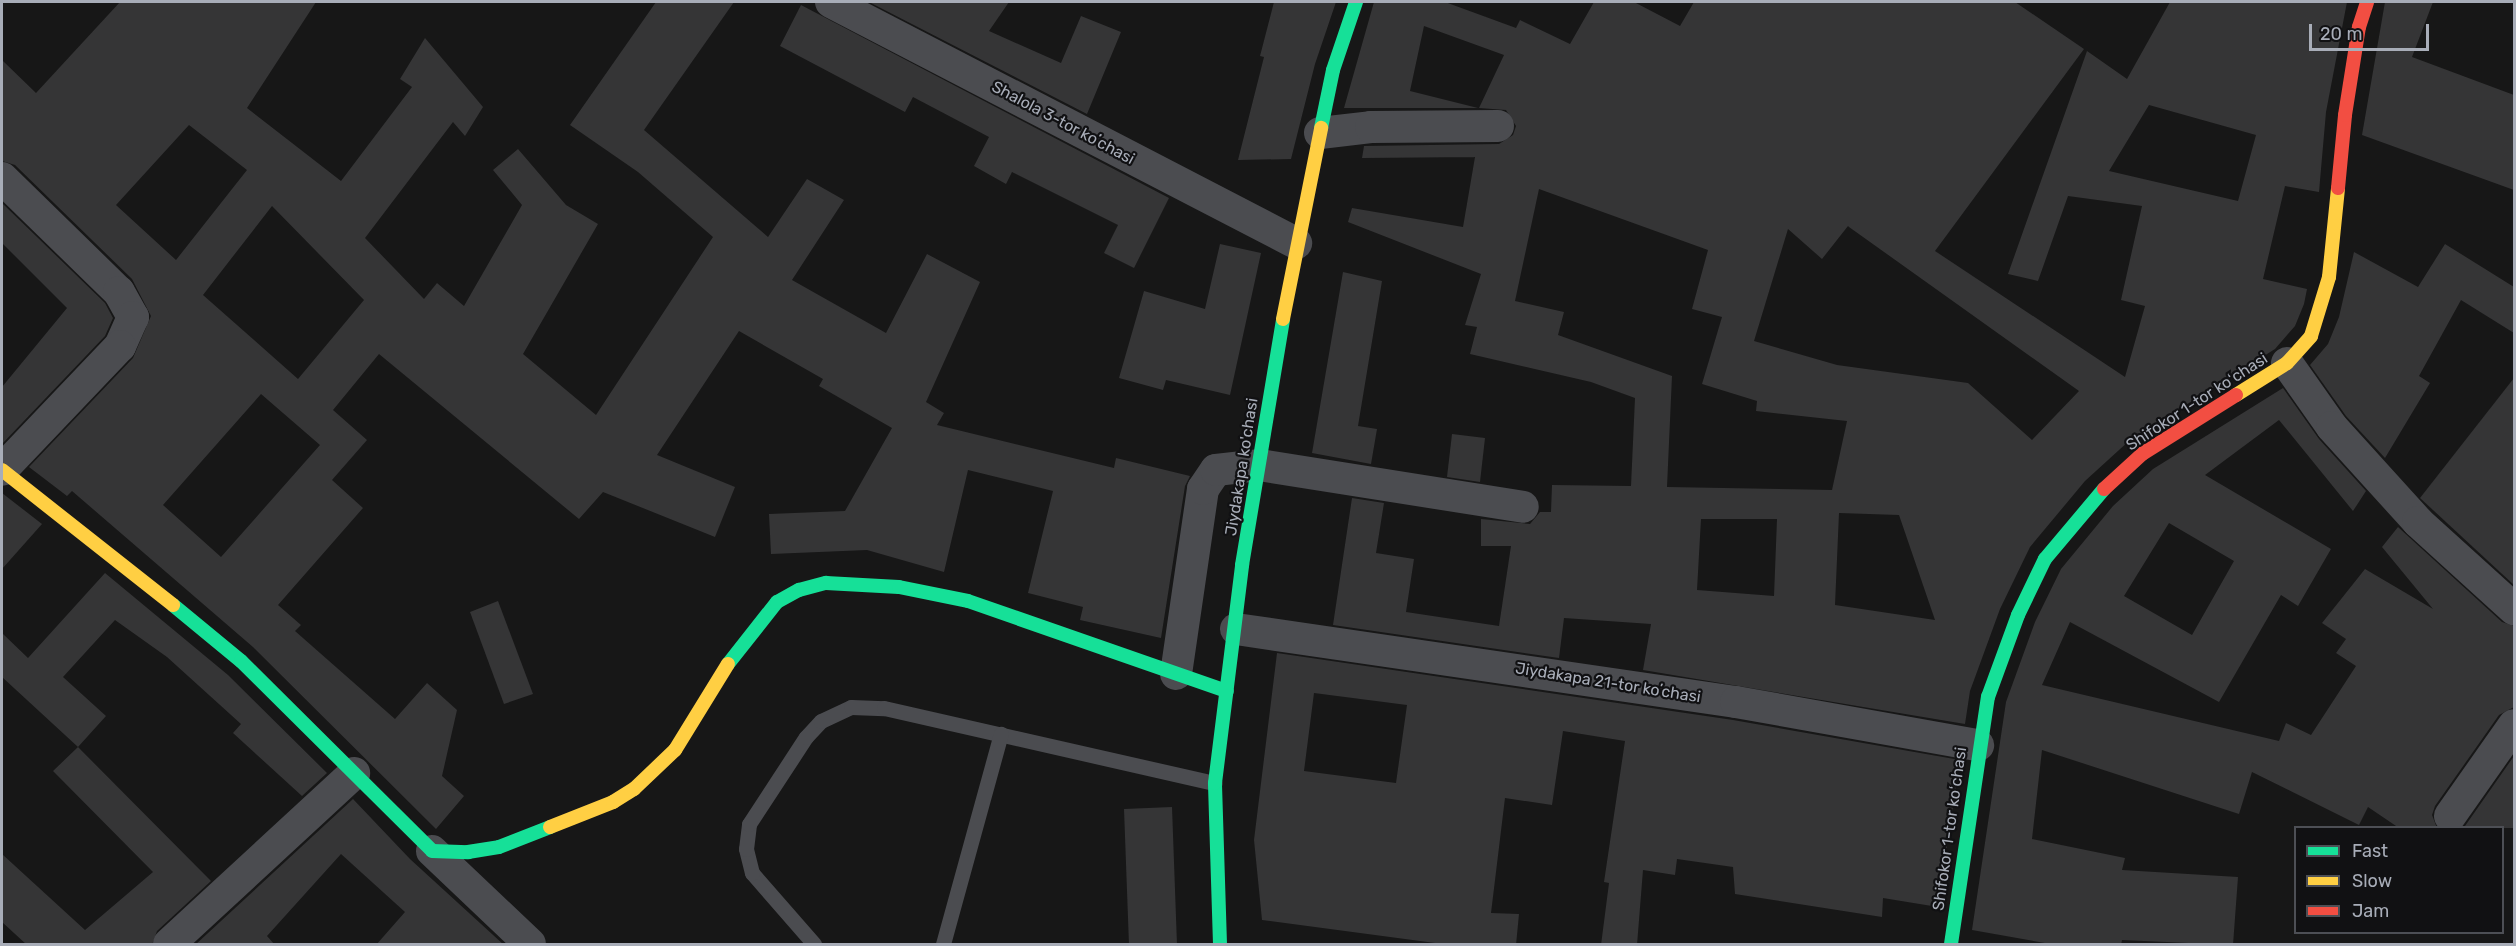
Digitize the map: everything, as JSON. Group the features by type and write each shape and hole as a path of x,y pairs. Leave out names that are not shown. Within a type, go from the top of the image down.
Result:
{"street":[{"name":"Shalola 3-tor koʼchasi","path":"831,2 1296,243"},
{"name":"Jiydakapa ko'chasi","path":"1221,945 1215,783 1259,465 1296,243 1333,70 1356,2"},
{"name":"Shifokor 1-tor koʻchasi","path":"1951,945 1978,745 1988,698 2018,615 2045,559 2099,493 2142,454 2287,363 2311,336 2322,310 2329,277 2344,115 2359,27 2367,2"},
{"path":"1320,133 1371,127 1498,126"},
{"path":"2,178 119,292 133,317 120,346 2,470 108,551 241,661 432,852 530,945"},
{"path":"2287,363 2332,427 2418,522 2514,609"},
{"path":"1176,674 1203,489 1216,470 1259,465 1523,507"},
{"path":"432,852 499,847 612,802 634,789 675,750 741,644 777,603 808,588 826,583 867,584 968,601 1227,691"},
{"name":"Jiydakapa 21-tor koʼchasi","path":"1236,629 1736,702 1978,745"},
{"path":"2450,816 2514,725"},
{"path":"169,945 354,773"}],"lane":[{"path":"814,945 752,873 746,849 749,824 806,737 821,721 851,707 884,708 1215,783"},
{"path":"943,945 1001,734"}],"building":[{"path":"120,2 316,2 247,108 341,181 412,87 400,79 425,38 483,107 465,136 453,122 365,238 424,299 437,283 464,306 522,205 493,170 518,149 566,205 598,224 523,354 596,415 713,237 638,172 570,125 656,2 734,2 644,130 768,237 807,179 844,200 792,280 886,333 927,254 980,282 926,402 944,413 937,425 1114,468 1116,458 1190,476 1185,486 1161,638 1080,620 1083,607 1028,593 1053,491 968,470 944,572 867,550 771,554 769,514 845,511 892,428 819,386 823,379 739,331 657,455 735,487 715,537 603,492 579,519 379,354 333,410 367,440 332,480 363,508 278,605 301,625 295,631 395,719 427,683 457,710 442,776 464,796 436,829 253,647 72,491 67,496 29,467 133,358 151,316 132,279 15,165 2,161 2,60 36,93","holes":["189,125 247,170 176,260 116,205","272,206 364,300 298,379 203,295","261,394 320,445 221,557 163,505"]},
{"path":"869,2 1009,2 989,31 1061,63 1081,16 1121,32 1087,114"},
{"path":"1274,2 1336,2 1315,64 1291,159 1238,160 1264,57 1260,56"},
{"path":"1374,2 1445,2 1516,28 1520,20 1570,44 1594,2 1634,2 1680,26 1694,2 2015,2 2084,49 1935,251 2125,377 2145,306 2121,300 2142,206 2068,196 2038,281 2008,274 2087,51 2127,79 2170,2 2347,2 2326,112 2319,192 2285,186 2263,279 2307,289 2295,326 2275,349 2130,440 2085,481 2030,547 2000,609 1970,691 1965,724 1643,670 1651,624 1564,618 1559,658 1333,625 1352,498 1384,503 1376,553 1414,559 1406,612 1499,626 1511,546 1481,546 1481,519 1530,524 1540,512 1551,512 1552,485 1631,486 1635,398 1591,382 1470,354 1477,327 1465,325 1481,274 1348,222 1352,208 1463,227 1475,157 1362,158 1364,146 1499,144 1513,135 1516,126 1506,110 1479,108 1504,55 1424,26 1410,91 1478,108 1344,108","holes":["2149,105 2256,135 2238,201 2109,171","1539,189 1708,250 1692,309 1722,317 1702,384 1757,401 1756,411 1847,421 1832,490 1667,487 1672,376 1558,335 1564,312 1515,301","1848,226 2079,391 2032,440 1968,383 1837,365 1754,341 1788,229 1822,259","1839,513 1899,515 1935,620 1835,605","1701,519 1777,519 1774,596 1697,590"]},
{"path":"2385,2 2433,2 2412,57 2514,95 2514,190 2362,135"},
{"path":"801,5 1169,198 1134,268 1104,253 1118,225 1012,172 1006,184 974,166 989,137 913,97 905,112 780,46"},
{"path":"2,203 105,303 113,318 105,336 2,444 2,387 67,308 2,243"},
{"path":"1220,244 1261,253 1230,395 1166,380 1163,390 1119,378 1144,291 1205,309"},
{"path":"2445,244 2514,287 2514,333 2461,300 2419,376 2430,383 2385,458 2346,416 2310,365 2328,344 2339,317 2354,252 2418,287"},
{"path":"1343,272 1382,281 1358,426 1377,429 1371,464 1312,453"},
{"path":"2514,378 2514,585 2420,498"},
{"path":"2283,388 2319,439 2366,491 2353,511 2279,420 2205,475 2331,549 2298,606 2281,595 2219,702 2070,622 2042,685 2279,741 2286,723 2311,735 2356,666 2336,653 2346,639 2322,623 2365,569 2433,609 2382,547 2398,527 2502,622 2514,626 2514,707 2499,715 2435,806 2432,815 2436,826 2396,826 2368,807 2359,825 2252,772 2239,814 2042,750 2032,839 2125,858 2122,870 2238,877 2233,945 2122,940 2121,945 2056,945 1972,930 2006,702 2035,622 2061,569 2113,506 2153,469","holes":["2169,523 2234,561 2192,635 2124,596"]},
{"path":"1452,434 1485,438 1480,482 1447,477"},
{"path":"2,493 42,524 2,569"},
{"path":"105,573 228,675 327,773 302,796 233,733 241,724 167,657 115,620 63,677 106,716 78,747 2,677 2,633 28,658"},
{"path":"498,601 533,694 504,704 470,612"},
{"path":"1277,653 1733,720 1960,760 1938,907 1883,898 1882,917 1735,894 1733,867 1677,859 1675,875 1643,870 1637,945 1601,945 1609,883 1604,882 1625,741 1563,731 1552,805 1505,798 1491,913 1519,914 1516,945 1450,945 1262,920 1254,840","holes":["1314,693 1407,705 1396,783 1304,771"]},
{"path":"78,747 211,881 157,931 152,945 27,945 2,922 2,854 85,930 153,872 53,771"},
{"path":"2514,756 2514,828 2465,826"},
{"path":"353,799 410,859 504,945 376,945 405,912 341,854 267,936 275,945 195,945"},
{"path":"1172,807 1177,945 1129,945 1124,809"}],"traffic: fast":[{"path":"1321,128 1333,70 1356,2"},
{"path":"1220,944 1215,783 1242,565 1283,319"},
{"path":"1951,944 1988,697 2018,615 2045,559 2104,489"},
{"path":"728,664 777,602 799,590 826,583 899,587 968,601 1227,691"},
{"path":"173,605 241,661 432,851 468,852 499,847 550,827"}],"traffic: slow":[{"path":"1283,319 1321,128"},
{"path":"2236,395 2287,363 2311,336 2329,277 2338,188"},
{"path":"2,470 173,605"},
{"path":"550,827 613,802 634,789 675,750 728,664"}],"traffic: jam":[{"path":"2338,188 2345,115 2359,27 2367,2"},
{"path":"2104,489 2142,454 2236,395"}]}
